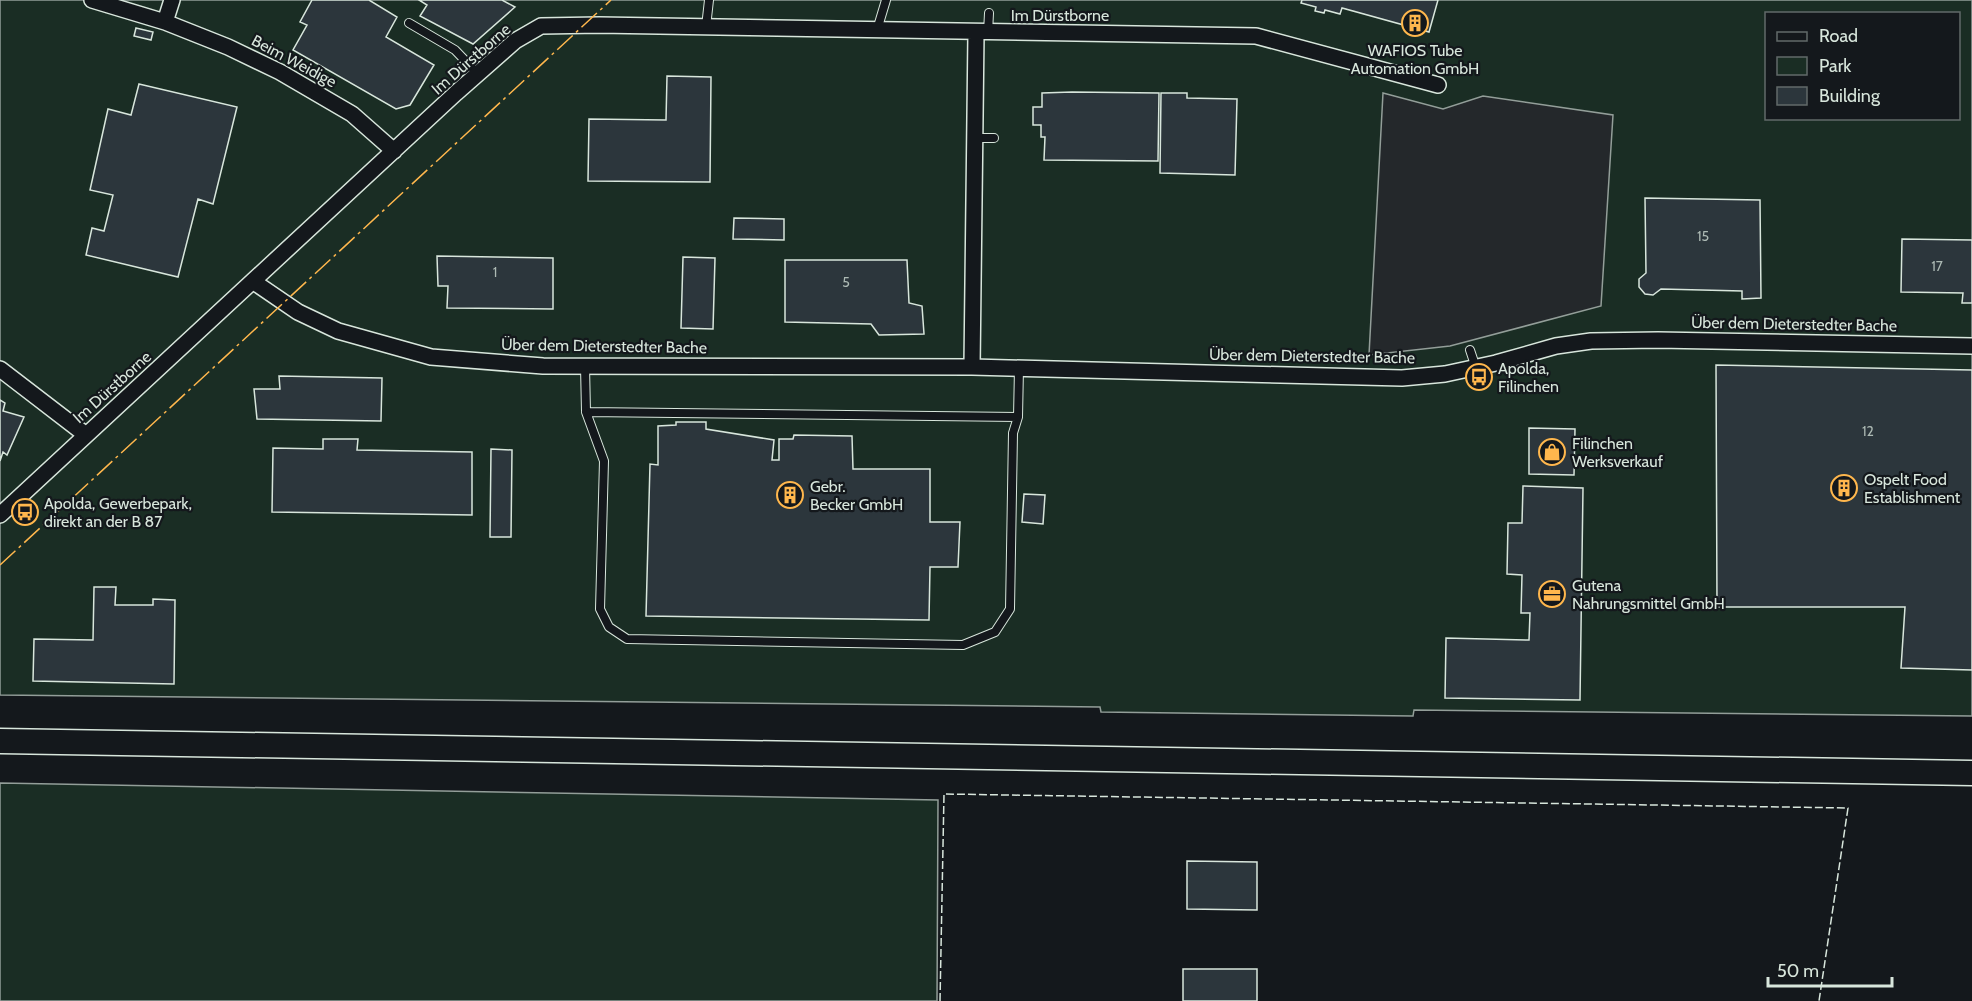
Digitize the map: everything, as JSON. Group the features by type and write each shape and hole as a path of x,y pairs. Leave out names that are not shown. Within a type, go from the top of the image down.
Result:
{"main road":[{"path":"0,741 1972,773"}],"street":[{"name":"Beim Weidige","path":"92,0 165,22 228,47 318,93 352,114 394,151"},
{"path":"165,22 172,0"},
{"name":"Im Dürstborne","path":"0,515 478,74 515,41 541,26 1256,36 1438,85"},
{"path":"972,367 975,138 982,33"},
{"name":"Über dem Dieterstedter Bache","path":"254,282 298,312 338,331 431,357 543,366 972,367 1402,378 1476,368 1556,346 1591,341 1658,340 1972,346"},
{"path":"0,369 86,435"}],"lane":[{"path":"706,27 709,0"},
{"path":"877,30 886,0"},
{"path":"982,33 989,13"},
{"path":"409,22 455,50 478,74"},
{"path":"975,138 994,138"},
{"path":"1470,350 1476,368"},
{"path":"585,366 586,412 604,461 600,609 609,627 627,639 963,645 995,632 1010,609 1013,433 1018,417 1019,368"},
{"path":"586,412 1018,417"}],"green space":[{"path":"0,0 1972,0 1972,716 1414,710 1413,716 1101,712 1100,707 0,695"},
{"path":"0,783 938,800 937,1001 0,1001"}],"shaded area":[{"path":"1383,93 1443,109 1483,96 1613,115 1601,306 1450,346 1369,355"}],"building":[{"path":"312,0 369,0 397,17 386,37 434,65 410,105 396,109 293,50 307,25 300,22"},
{"path":"419,0 502,0 515,7 473,44 420,16 427,5"},
{"name":"WAFIOS Tube Automation GmbH","path":"1302,0 1438,0 1429,32 1342,8 1340,14 1325,10 1324,13 1315,11 1316,7 1301,3"},
{"path":"136,28 153,32 151,40 134,36"},
{"path":"667,76 711,77 710,182 588,181 589,119 666,120"},
{"path":"139,84 237,107 213,204 198,199 178,277 86,255 92,228 104,231 113,195 90,190 108,109 131,115"},
{"path":"1042,93 1159,93 1158,161 1044,160 1045,137 1041,137 1041,125 1033,125 1033,107 1042,107"},
{"path":"1161,93 1187,93 1187,98 1237,99 1235,175 1160,173"},
{"path":"1645,198 1760,200 1761,298 1742,299 1742,291 1661,289 1653,295 1645,294 1639,287 1639,279 1646,273"},
{"path":"734,218 784,219 784,240 733,239"},
{"path":"1902,239 1972,240 1972,303 1962,303 1963,293 1901,292"},
{"path":"437,256 553,258 553,309 447,308 448,286 438,286"},
{"path":"683,257 715,258 713,329 681,328"},
{"path":"785,260 907,260 909,303 922,306 924,334 879,335 871,324 785,322"},
{"name":"Ospelt Food Establishment","path":"1716,365 1972,370 1972,670 1901,668 1905,607 1717,607"},
{"path":"279,376 382,378 381,421 257,419 254,389 280,389"},
{"path":"0,400 5,403 3,411 24,417 7,455 3,452 0,461"},
{"name":"Gebr. Becker GmbH","path":"676,422 706,422 706,429 774,440 772,460 779,460 779,439 793,439 794,435 852,436 853,469 930,469 930,522 960,522 958,567 930,567 929,620 646,616 650,464 658,465 658,426 676,425"},
{"name":"Filinchen Werksverkauf","path":"1529,428 1575,429 1574,475 1529,474"},
{"path":"323,439 358,439 357,450 472,452 472,515 272,512 273,448 323,449"},
{"path":"491,449 512,450 511,537 490,537"},
{"name":"Gutena Nahrungsmittel GmbH","path":"1523,486 1583,488 1580,700 1445,698 1446,638 1529,640 1530,613 1521,613 1522,575 1507,574 1508,523 1522,523"},
{"path":"1024,494 1045,495 1043,524 1022,522"},
{"path":"94,587 116,587 115,605 153,605 153,599 175,600 174,684 33,681 34,639 93,640"},
{"path":"1187,861 1257,862 1257,910 1187,909"},
{"path":"1183,969 1257,969 1257,1001 1183,1001"}],"fence":[{"path":"940,1001 944,794 1848,808 1819,1001"}],"power":[{"path":"0,565 611,0"}],"place":[{"name":"WAFIOS Tube Automation GmbH","path":"1415,23"},
{"name":"Apolda, Filinchen","path":"1479,377"},
{"name":"Filinchen Werksverkauf","path":"1552,452"},
{"name":"Ospelt Food Establishment","path":"1844,488"},
{"name":"Gebr. Becker GmbH","path":"790,495"},
{"name":"Apolda, Gewerbepark, direkt an der B 87","path":"25,512"},
{"name":"Gutena Nahrungsmittel GmbH","path":"1552,594"}]}
